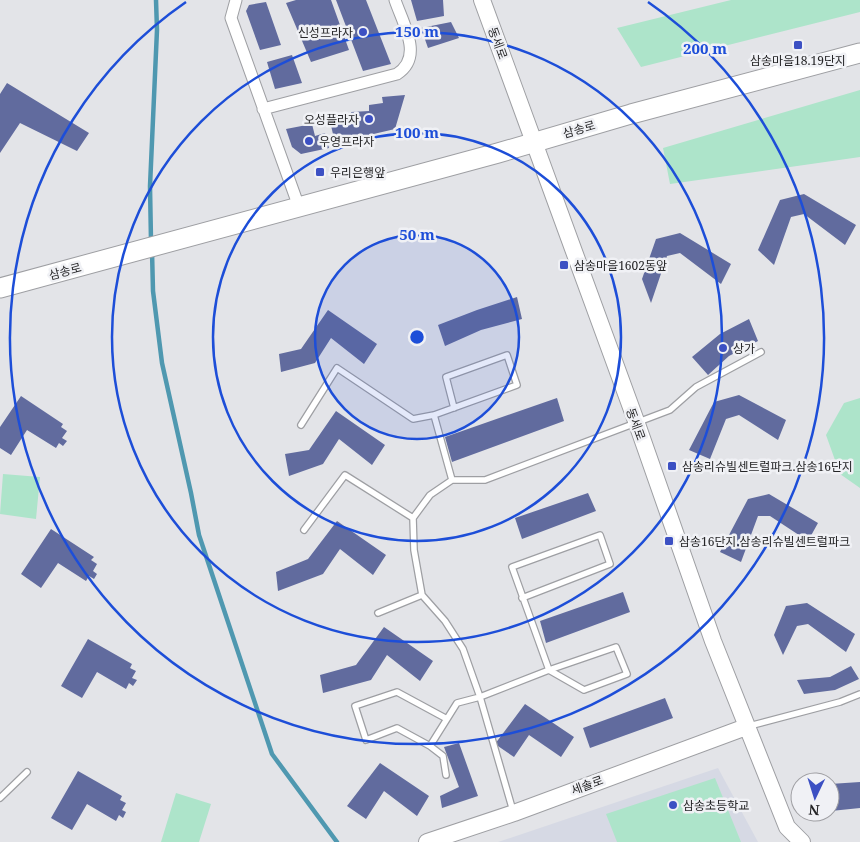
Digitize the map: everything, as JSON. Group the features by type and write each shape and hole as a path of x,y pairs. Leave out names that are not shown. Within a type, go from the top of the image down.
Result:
{"main road":[{"name":"동세로","path":"482,0 636,422 713,641 787,827 802,842"},
{"name":"삼송로","path":"0,288 173,242 631,114 860,53"},
{"name":"세솔로","path":"427,842 746,727"}],"street":[{"path":"236,0 230,18 299,207"},
{"path":"263,109 397,74 402,70 408,65 411,48 395,0"}],"lane":[{"path":"514,812 480,697 463,649 445,621 422,595 414,550 413,518 430,495 452,480 485,480 670,410 696,387 761,352"},
{"path":"301,425 337,368 413,419 434,415 454,408 517,385 507,355 446,377 454,408"},
{"path":"434,415 452,480"},
{"path":"304,530 345,475 413,518"},
{"path":"430,746 457,703 480,697 549,670 616,647 628,674 584,690 549,670 522,598 512,568 600,535 610,564 522,598"},
{"path":"378,613 422,595"},
{"path":"446,775 443,756 430,746 397,728 366,740 355,706 396,692 447,719"},
{"path":"746,727 832,704 860,694"},
{"path":"0,798 27,772"}],"shaded area":[{"name":"삼송초등학교","path":"718,768 758,842 498,842"}],"green space":[{"path":"731,0 860,0 860,12 641,67 617,28"},
{"path":"860,90 860,157 670,184 663,148"},
{"path":"860,398 860,488 840,474 826,435 844,403"},
{"path":"3,474 40,477 36,519 0,514"},
{"path":"715,778 741,842 617,842 606,814"},
{"path":"176,793 211,804 199,842 161,842"}],"building":[{"path":"296,0 331,0 349,50 311,62 286,3"},
{"name":"신성프라자","path":"336,0 366,0 391,64 363,71"},
{"path":"411,0 443,0 444,16 417,21"},
{"path":"266,2 281,45 260,50 246,11 249,5"},
{"path":"451,22 459,38 428,48 421,28"},
{"path":"292,55 302,83 275,89 267,62"},
{"path":"7,83 89,133 77,151 20,123 0,153 0,94"},
{"name":"오성플라자","path":"405,95 395,129 335,143 330,121 352,117 351,112 369,111 369,105 383,103 382,97"},
{"name":"우영프라자","path":"312,124 315,136 325,133 329,148 301,154 292,147 286,129"},
{"path":"804,194 856,225 845,245 804,214 791,217 774,265 758,250 780,200"},
{"path":"680,233 731,264 721,284 680,253 667,256 651,303 642,279 656,239"},
{"path":"517,297 522,319 481,330 445,346 438,325"},
{"path":"328,310 377,344 364,364 331,338 315,363 281,372 279,354 301,349"},
{"name":"상가","path":"749,319 758,341 729,356 708,375 692,357 720,334"},
{"path":"739,395 786,420 778,440 739,415 726,419 710,459 689,450 714,402"},
{"path":"21,396 63,424 61,427 67,431 62,438 67,441 63,446 59,443 56,448 27,430 11,455 0,448 0,427"},
{"path":"557,398 564,421 452,462 445,437"},
{"path":"336,411 385,445 372,465 339,439 323,464 289,476 285,454 309,450"},
{"path":"588,493 596,511 522,539 515,518"},
{"path":"769,494 818,523 808,541 770,516 758,516 741,562 720,552 748,499"},
{"path":"337,521 386,555 373,575 340,549 323,574 278,591 276,572 308,559"},
{"path":"51,529 94,557 91,560 97,564 93,571 97,574 94,579 89,576 86,581 58,563 41,588 21,574"},
{"path":"623,592 630,612 546,643 540,621"},
{"path":"807,603 855,634 846,652 808,624 797,626 783,655 774,635 786,606"},
{"path":"384,627 433,661 420,681 387,655 371,680 323,693 320,675 356,665"},
{"path":"88,639 132,664 130,668 136,671 132,678 137,680 133,686 129,683 126,689 97,672 82,698 61,686"},
{"path":"851,666 859,679 835,690 804,694 797,680 830,677"},
{"path":"665,698 673,718 590,748 583,728"},
{"path":"525,704 574,737 561,757 529,735 514,757 495,744"},
{"path":"459,743 478,796 442,808 440,796 459,787 444,747"},
{"path":"380,763 429,796 417,816 384,791 366,819 347,806"},
{"path":"78,771 122,796 120,800 126,803 122,810 126,812 123,818 119,815 116,821 87,804 72,830 51,818"},
{"path":"860,782 860,808 840,810 840,783"}],"waterway":[{"path":"151,241 150,186 157,30 156,0"},
{"path":"152,251 153,291 162,363 199,535 272,754 337,842"}],"place":[{"name":"신성프라자","path":"363,32"},
{"name":"삼송마을18.19단지","path":"798,45"},
{"name":"오성플라자","path":"369,119"},
{"name":"우영프라자","path":"309,141"},
{"name":"우리은행앞","path":"320,172"},
{"name":"삼송마을1602동앞","path":"564,265"},
{"name":"상가","path":"723,348"},
{"name":"삼송리슈빌센트럴파크.삼송16단지","path":"672,466"},
{"name":"삼송16단지.삼송리슈빌센트럴파크","path":"669,541"},
{"name":"삼송초등학교","path":"673,805"}]}
